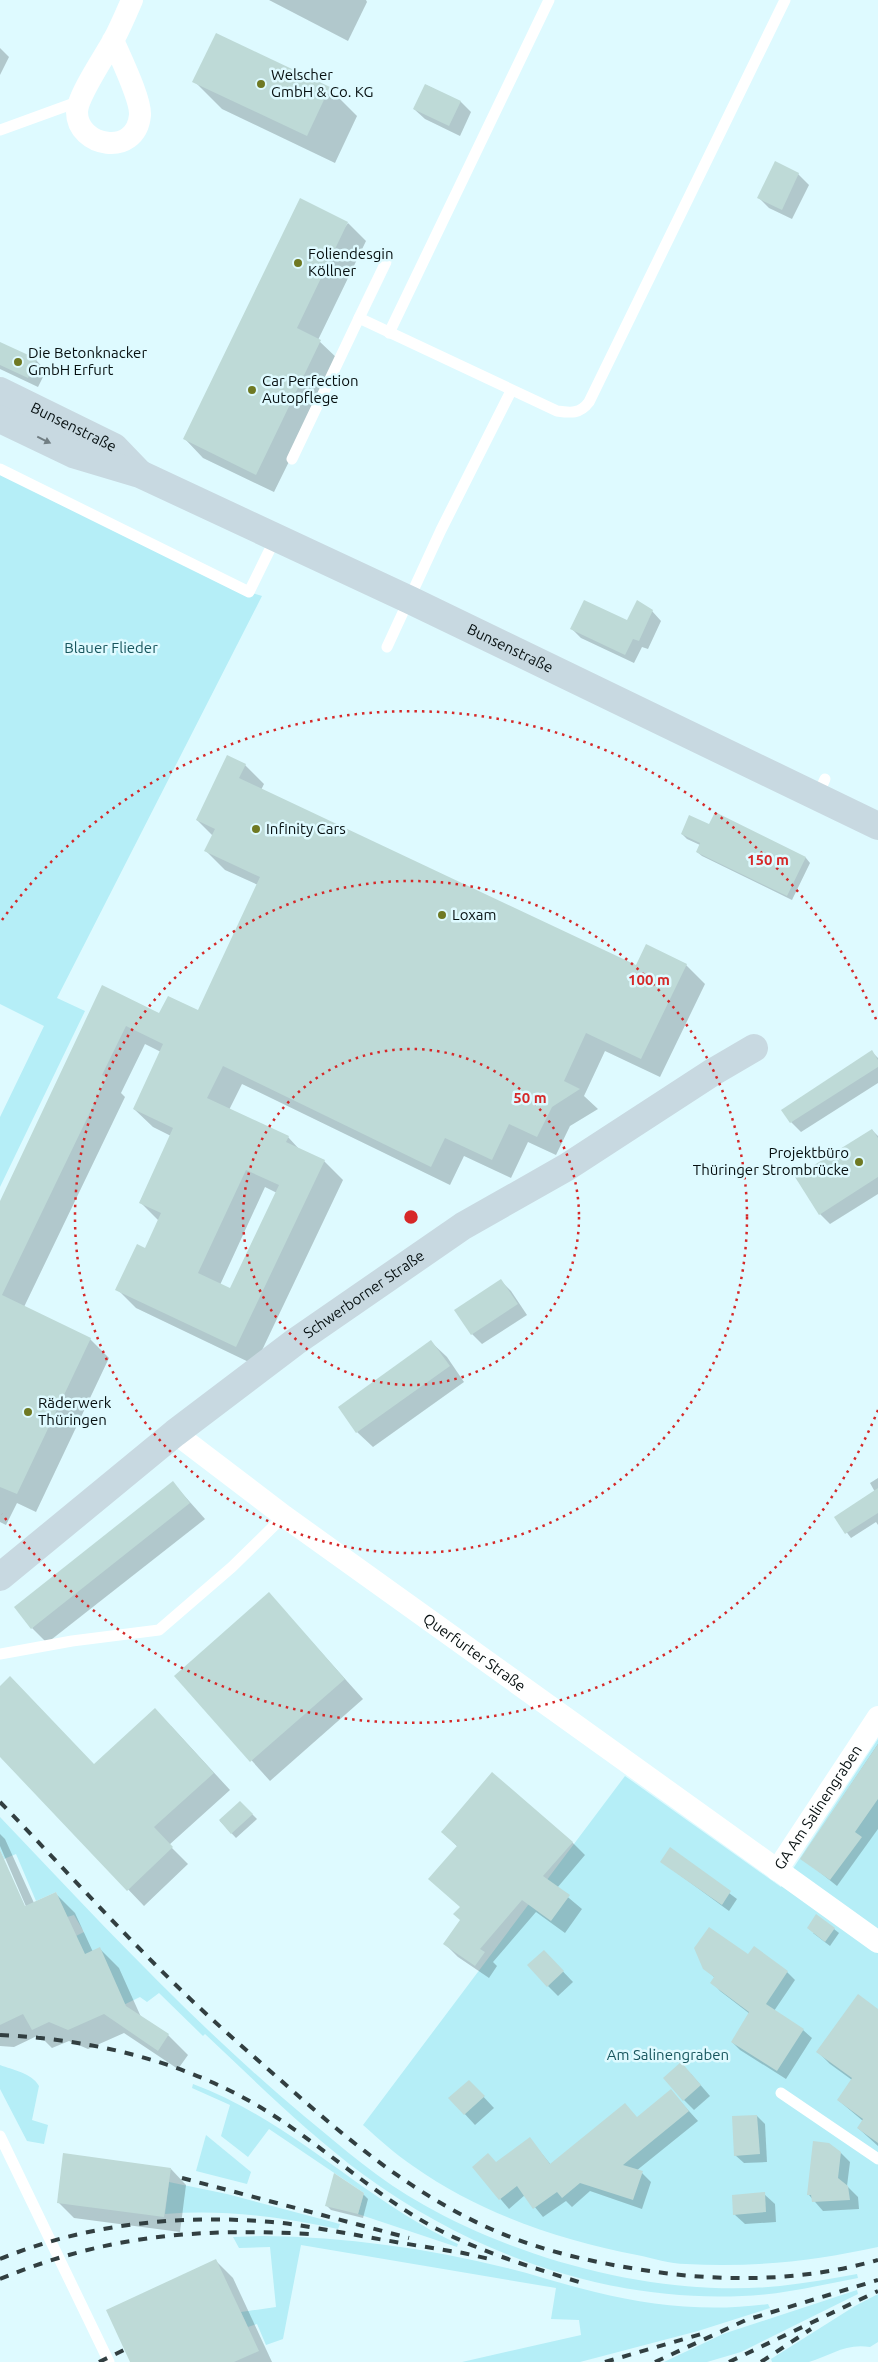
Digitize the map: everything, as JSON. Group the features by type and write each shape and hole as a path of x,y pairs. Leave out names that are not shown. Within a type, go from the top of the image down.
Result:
{"main road":[{"name":"Bunsenstraße","path":"0,391 114,447 140,474"},
{"name":"Bunsenstraße","path":"0,419 73,454 140,474 275,539 821,788 878,826"},
{"name":"Schwerborner Straße","path":"0,1577 175,1433 295,1342 463,1226 566,1167 713,1072 754,1048"}],"street":[{"path":"114,40 140,114 138,124 123,142 105,143 95,140 81,125 77,114 80,101 114,40 132,0"},
{"name":"Querfurter Straße","path":"175,1433 284,1516 777,1870"},
{"name":"GA Am Salinengraben","path":"878,1717 777,1870 878,1942"}],"lane":[{"path":"389,333 549,0"},
{"path":"359,318 557,411 570,413 583,410 589,402 785,0"},
{"path":"0,130 80,101"},
{"path":"292,459 386,262"},
{"path":"387,647 441,530 511,391"},
{"path":"0,469 249,592 275,539"},
{"path":"0,1654 72,1641 159,1630 232,1566 284,1516"},
{"path":"781,2093 878,2159"},
{"path":"0,2136 108,2362"}],"green space":[{"name":"Blauer Flieder","path":"0,469 249,592 262,596 57,998 85,1011 0,1187 0,1117 44,1026 0,1004"},
{"name":"Am Salinengraben","path":"878,1739 878,2247 806,2260 734,2265 680,2264 608,2249 549,2233 492,2211 465,2198 438,2183 406,2161 363,2125 625,1776 781,1887"},
{"path":"0,1817 148,1971 224,2045 348,2152 377,2175 424,2205 506,2243 550,2259 643,2281 736,2288 780,2286 857,2274 858,2278 771,2294 742,2296 691,2296 641,2291 592,2281 543,2267 495,2250 450,2228 406,2203 343,2159 282,2107 205,2034 203,2036 159,1993 147,2002 140,1997 111,2011 76,1936 84,1932 74,1915 67,1917 56,1892 36,1901 16,1854 4,1859 0,1850"},
{"path":"0,2065 27,2075 39,2086 32,2120 48,2125 44,2144 27,2141 0,2089"},
{"path":"193,2084 229,2099 263,2118 391,2206 458,2244 457,2247 358,2214 364,2193 269,2129 248,2157 221,2136 230,2105 192,2088"},
{"path":"206,2135 251,2172 247,2184 196,2171"},
{"path":"169,2182 227,2194 340,2224 338,2229 295,2221 230,2213 165,2214"},
{"path":"263,2236 355,2241 416,2249 507,2268 616,2297 659,2304 724,2307 768,2304 770,2308 698,2331 580,2362 462,2362 581,2335 579,2320 551,2319 556,2288 301,2245 283,2339 266,2345 257,2324 248,2327 241,2312 276,2307 270,2247 239,2248 233,2237"},
{"path":"857,2290 858,2294 741,2352 707,2362 664,2362 723,2334"},
{"path":"878,2294 878,2342 870,2347 845,2348 809,2362 772,2362 771,2359 855,2306"}],"building":[{"name":"Welscher GmbH & Co. KG","path":"216,33 330,87 307,136 192,82"},
{"path":"425,84 461,101 449,126 413,109"},
{"path":"775,161 799,173 782,210 757,198"},
{"name":"Car Perfection Autopflege","path":"300,198 348,222 297,328 321,340 256,475 183,439"},
{"name":"Die Betonknacker GmbH Erfurt","path":"0,342 37,359 28,378 0,365"},
{"path":"584,600 627,620 637,600 653,610 639,641 633,639 625,655 570,629"},
{"path":"227,755 246,764 239,778 636,965 646,944 687,964 641,1059 586,1033 564,1081 580,1089 552,1107 537,1137 509,1124 492,1160 445,1138 431,1167 223,1066 207,1098 289,1136 286,1142 325,1160 236,1347 115,1290 137,1244 145,1248 161,1213 139,1203 173,1128 133,1109 163,1044 126,1026 102,1075 107,1077 2,1295 91,1338 17,1494 0,1487 0,1201 102,985 159,1013 168,996 198,1010 260,877 204,851 215,829 196,820","holes":["246,1170 279,1185 230,1288 198,1273"]},
{"path":"715,812 806,857 787,896 696,852 700,843 681,834 689,815 709,824"},
{"path":"872,1050 878,1060 878,1067 790,1123 781,1110"},
{"path":"872,1129 878,1138 878,1177 819,1215 795,1177"},
{"path":"501,1279 518,1304 471,1335 454,1310"},
{"path":"431,1340 450,1366 356,1433 338,1407"},
{"path":"173,1481 190,1503 31,1629 14,1607"},
{"path":"878,1488 878,1513 845,1534 834,1517"},
{"path":"269,1592 345,1679 250,1762 174,1676"},
{"path":"10,1676 94,1764 155,1708 214,1773 154,1827 173,1847 127,1891 0,1757 0,1686"},
{"path":"878,1744 878,1799 855,1832 862,1837 830,1880 800,1859"},
{"path":"492,1772 573,1842 543,1876 570,1895 551,1921 522,1900 480,1949 485,1952 475,1966 443,1944 460,1920 453,1914 460,1907 428,1879 457,1846 441,1832"},
{"path":"240,1801 253,1814 231,1834 219,1820"},
{"path":"670,1847 731,1891 722,1905 660,1862"},
{"path":"0,1850 25,1906 56,1892 85,1954 100,1947 126,2006 169,2034 158,2051 104,2014 68,2030 49,2022 32,2030 23,2014 0,2025"},
{"path":"816,1914 835,1928 825,1942 807,1928"},
{"path":"709,1927 748,1954 754,1946 788,1971 766,2004 804,2029 777,2071 731,2042 749,2012 710,1983 714,1977 703,1969 694,1948"},
{"path":"544,1950 564,1971 547,1987 527,1965"},
{"path":"858,1994 878,2009 878,2143 857,2128 863,2119 837,2100 852,2078 816,2052"},
{"path":"681,2062 701,2085 683,2101 663,2078"},
{"path":"469,2080 485,2096 464,2115 448,2098"},
{"path":"671,2089 689,2111 623,2165 643,2171 633,2200 580,2183 562,2198 557,2192 533,2209 517,2186 499,2200 472,2167 488,2153 496,2162 530,2137 550,2164 625,2103 637,2117"},
{"path":"757,2115 760,2154 734,2156 732,2116"},
{"path":"813,2141 829,2143 841,2152 838,2178 848,2186 850,2200 812,2202 811,2195 807,2195"},
{"path":"63,2153 171,2168 164,2217 57,2203"},
{"path":"334,2173 364,2193 358,2214 325,2206"},
{"path":"765,2192 766,2212 733,2215 732,2195"},
{"path":"216,2259 259,2351 234,2362 130,2362 106,2310"}],"railway":[{"path":"0,1802 136,1945 229,2035 352,2141 405,2180 461,2215 533,2245 576,2257 620,2266 691,2276 744,2278 798,2275 852,2267 878,2260"},
{"path":"0,2035 66,2041 98,2047 131,2054 193,2074 253,2103 277,2118 390,2200 437,2229 489,2252 579,2282"},
{"path":"182,2178 409,2238"},
{"path":"0,2259 66,2237 99,2230 133,2224 202,2219 292,2224 494,2260"},
{"path":"0,2279 39,2264 78,2253 152,2238 229,2232 311,2234"},
{"path":"655,2362 746,2320 878,2280"},
{"path":"729,2362 878,2291"},
{"path":"761,2362 811,2329"},
{"path":"605,2362 708,2332"},
{"path":"99,2362 124,2350"}],"place":[{"name":"Welscher GmbH & Co. KG","path":"261,84"},
{"name":"Foliendesgin Köllner","path":"298,263"},
{"name":"Die Betonknacker GmbH Erfurt","path":"18,362"},
{"name":"Car Perfection Autopflege","path":"252,390"},
{"name":"Infinity Cars","path":"256,829"},
{"name":"Loxam","path":"442,915"},
{"name":"Projektbüro Thüringer Strombrücke","path":"859,1162"},
{"name":"Räderwerk Thüringen","path":"28,1412"}]}
